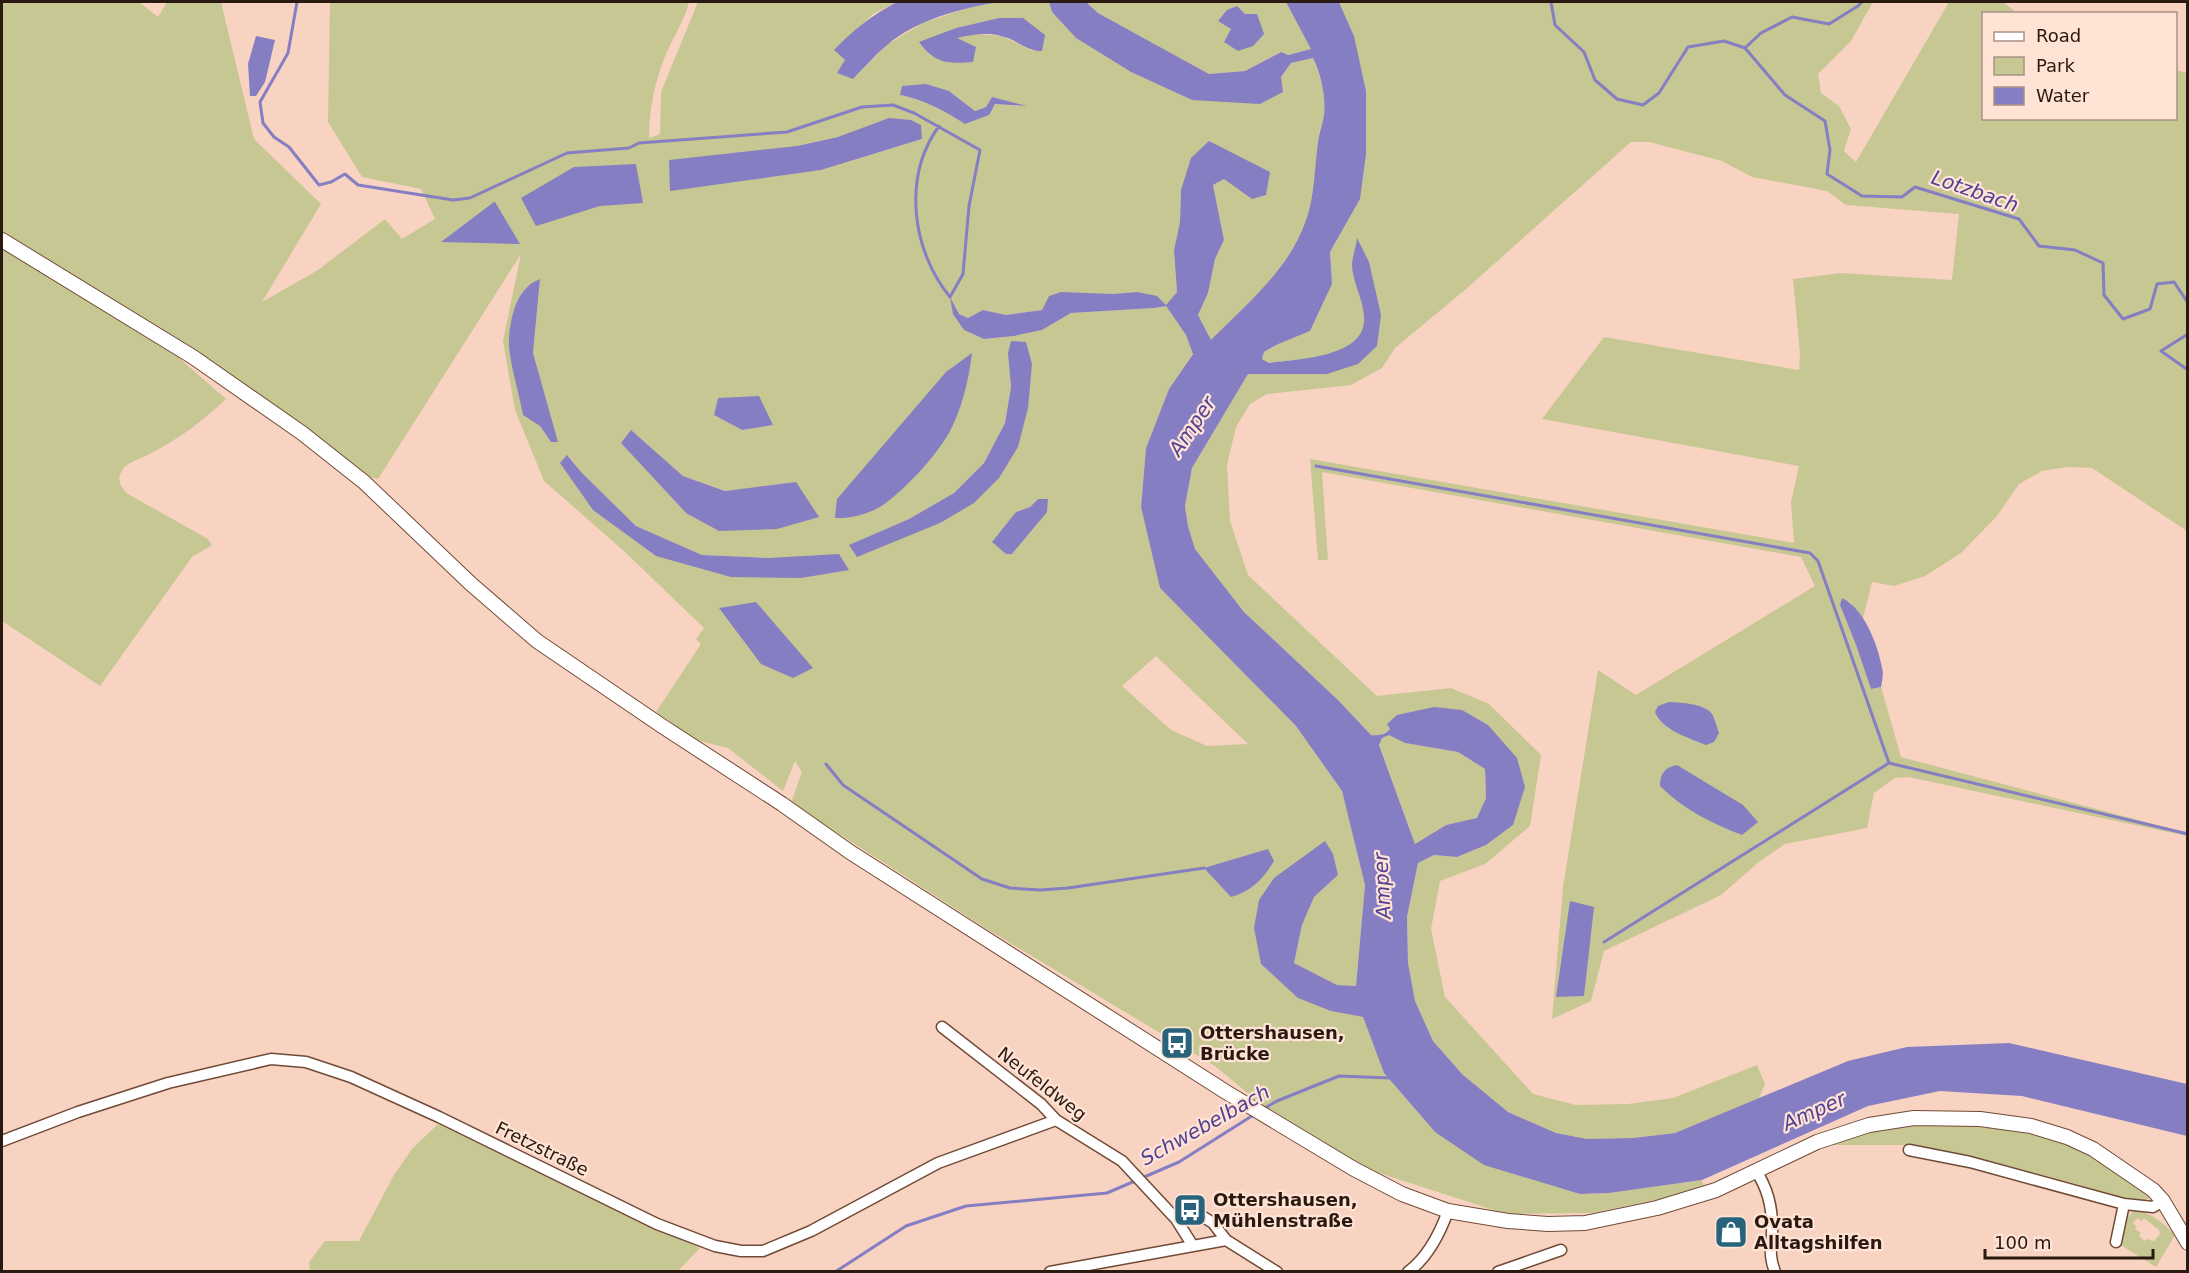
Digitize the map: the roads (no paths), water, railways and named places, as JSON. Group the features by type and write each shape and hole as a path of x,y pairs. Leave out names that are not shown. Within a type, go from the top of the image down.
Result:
{"main road":[{"path":"2,240 194,357 302,433 370,487 471,584 537,641 850,852 1257,1111 1354,1169 1402,1194 1448,1211 1508,1221 1548,1224 1585,1223 1657,1208 1716,1190 1817,1142 1869,1125 1914,1118 1980,1119 2031,1126 2067,1137 2093,1149 2153,1190 2163,1201 2187,1243"}],"street":[{"name":"Neufeldweg","path":"942,1027 1041,1104 1056,1120 1122,1161 1176,1219 1192,1246"},
{"name":"Fretzstraße","path":"2,1141 78,1112 168,1083 271,1059 306,1062 351,1077 439,1117 657,1224 715,1246 741,1251 763,1251 812,1231 938,1163 1056,1120"},
{"path":"1909,1150 1970,1162 2124,1204 2153,1207 2163,1201"},
{"path":"1756,1171 1769,1195 1772,1234 1770,1253 1775,1272"},
{"path":"2116,1242 2124,1204"},
{"path":"1408,1272 1428,1250 1443,1227 1448,1211"},
{"path":"1176,1219 1197,1213 1213,1223 1226,1240 1277,1272"},
{"path":"1050,1272 1226,1240"},
{"path":"1498,1272 1561,1250"}],"water":[{"path":"897,2 999,2 940,16 911,29 886,46 853,79 837,73 845,60 834,50 863,23"},
{"name":"Amper","path":"1049,2 1086,2 1098,13 1209,74 1245,71 1281,52 1288,55 1311,49 1286,2 1339,2 1354,36 1366,91 1366,154 1360,199 1330,252 1332,284 1310,331 1264,352 1262,359 1269,363 1328,354 1355,340 1362,330 1364,316 1352,266 1357,238 1369,262 1381,315 1377,346 1358,364 1327,374 1248,374 1192,468 1185,506 1195,549 1244,612 1339,701 1371,735 1381,735 1388,731 1390,729 1387,724 1397,715 1434,707 1462,710 1488,725 1517,758 1525,787 1513,825 1486,845 1457,857 1434,855 1418,863 1407,917 1408,963 1415,1001 1433,1041 1462,1074 1508,1112 1556,1133 1587,1139 1633,1138 1675,1133 1848,1061 1907,1047 2009,1043 2187,1084 2187,1136 2022,1096 1940,1091 1868,1106 1702,1180 1609,1193 1580,1194 1484,1165 1435,1132 1384,1073 1363,1017 1331,1011 1298,998 1261,964 1254,928 1259,900 1274,878 1325,841 1333,854 1338,875 1314,897 1302,925 1294,963 1337,985 1356,986 1365,885 1342,791 1296,726 1160,588 1141,507 1146,448 1169,389 1193,354 1186,335 1166,306 1071,313 1042,330 984,339 964,330 953,314 950,297 959,314 968,318 983,310 1006,315 1042,310 1049,296 1061,292 1112,294 1137,292 1157,296 1166,305 1177,292 1174,250 1180,222 1181,190 1191,158 1209,141 1270,172 1266,195 1252,199 1224,179 1213,185 1224,240 1215,259 1208,293 1198,315 1211,340 1277,272 1305,223 1324,115 1322,86 1313,58 1291,63 1281,77 1283,92 1260,104 1192,100 1131,72 1076,38 1052,12","holes":["1389,735 1405,743 1458,752 1485,769 1486,798 1477,818 1446,825 1415,844 1379,745 1382,738"]},
{"path":"1237,6 1245,14 1257,14 1264,34 1253,46 1238,51 1224,42 1231,29 1218,21 1227,10"},
{"path":"999,18 1023,18 1045,35 1042,51 1031,49 1001,36 973,35 957,38 976,47 973,62 957,63 937,59 919,42 956,28"},
{"path":"256,36 275,40 265,82 256,96 250,96 248,64"},
{"path":"926,84 949,91 975,111 986,107 992,97 1027,106 995,104 989,115 965,124 934,106 900,95 902,86"},
{"path":"889,118 911,120 921,125 922,139 821,170 670,191 669,160 797,146 838,137"},
{"path":"636,164 643,203 600,206 536,226 521,198 574,167"},
{"path":"494,202 520,244 441,242"},
{"path":"540,279 533,353 558,442 551,442 540,426 523,415 509,348 511,323 516,305 525,289"},
{"path":"1011,341 1026,342 1032,364 1028,408 1018,447 999,478 974,503 940,523 857,557 849,545 909,519 954,493 984,463 1005,423 1011,387 1008,353"},
{"path":"972,353 967,383 958,414 949,433 929,461 882,506 862,515 835,518 837,499 946,372"},
{"path":"759,396 773,425 742,430 714,415 718,398"},
{"path":"631,430 683,476 725,491 796,482 819,517 777,529 719,531 686,513 621,443"},
{"path":"567,455 636,526 702,555 769,558 839,554 849,570 801,578 731,577 656,556 593,510 560,463"},
{"path":"1038,499 1048,499 1047,512 1012,554 1006,554 992,542 1016,512 1030,507"},
{"path":"1842,598 1857,610 1869,628 1883,670 1881,687 1871,689 1840,605"},
{"path":"756,602 813,668 793,678 761,664 719,608"},
{"path":"1669,702 1692,704 1708,710 1713,716 1719,733 1714,742 1706,745 1677,733 1664,724 1655,712 1658,706"},
{"path":"1677,765 1743,805 1758,822 1742,835 1708,820 1678,802 1660,786 1664,772 1669,767"},
{"path":"1268,849 1274,861 1266,873 1251,888 1231,897 1204,868"},
{"path":"1570,901 1594,907 1584,996 1556,997"}],"waterway":[{"path":"297,2 288,53 260,102 263,123 274,137 289,147 319,185 331,182 345,174 358,185 453,200 470,198 567,153 629,148 639,143 787,132 862,107 893,105 914,113 980,150 969,206 963,274 950,297 937,279 927,258 916,213 916,190 920,168 927,146 939,126"},
{"path":"1551,2 1555,25 1584,52 1595,80 1617,99 1643,105 1659,93 1688,47 1724,41 1745,48"},
{"name":"Lotzbach","path":"1745,48 1761,33 1792,17 1829,24 1862,2"},
{"name":"Lotzbach","path":"1745,48 1785,95 1825,121 1830,150 1827,174 1862,196 1902,197 1915,187 2019,219 2039,246 2075,250 2103,263 2104,295 2123,319 2150,309 2157,284 2174,282 2188,303"},
{"name":"Lotzbach","path":"2188,334 2161,351 2188,370"},
{"path":"1316,466 1810,553 1818,561 1889,763 2188,834"},
{"path":"1604,942 1889,763"},
{"path":"826,764 843,785 982,879 1010,888 1040,890 1068,888 1204,868"},
{"name":"Schwebelbach","path":"1263,1109 1339,1076 1390,1078"},
{"name":"Schwebelbach","path":"835,1272 906,1226 966,1206 1107,1193 1179,1162 1255,1114"}],"place":[{"name":"Ottershausen, Brücke","path":"1177,1043"},
{"name":"Ottershausen, Mühlenstraße","path":"1190,1210"},
{"name":"Ovata Alltagshilfen","path":"1731,1232"}]}
